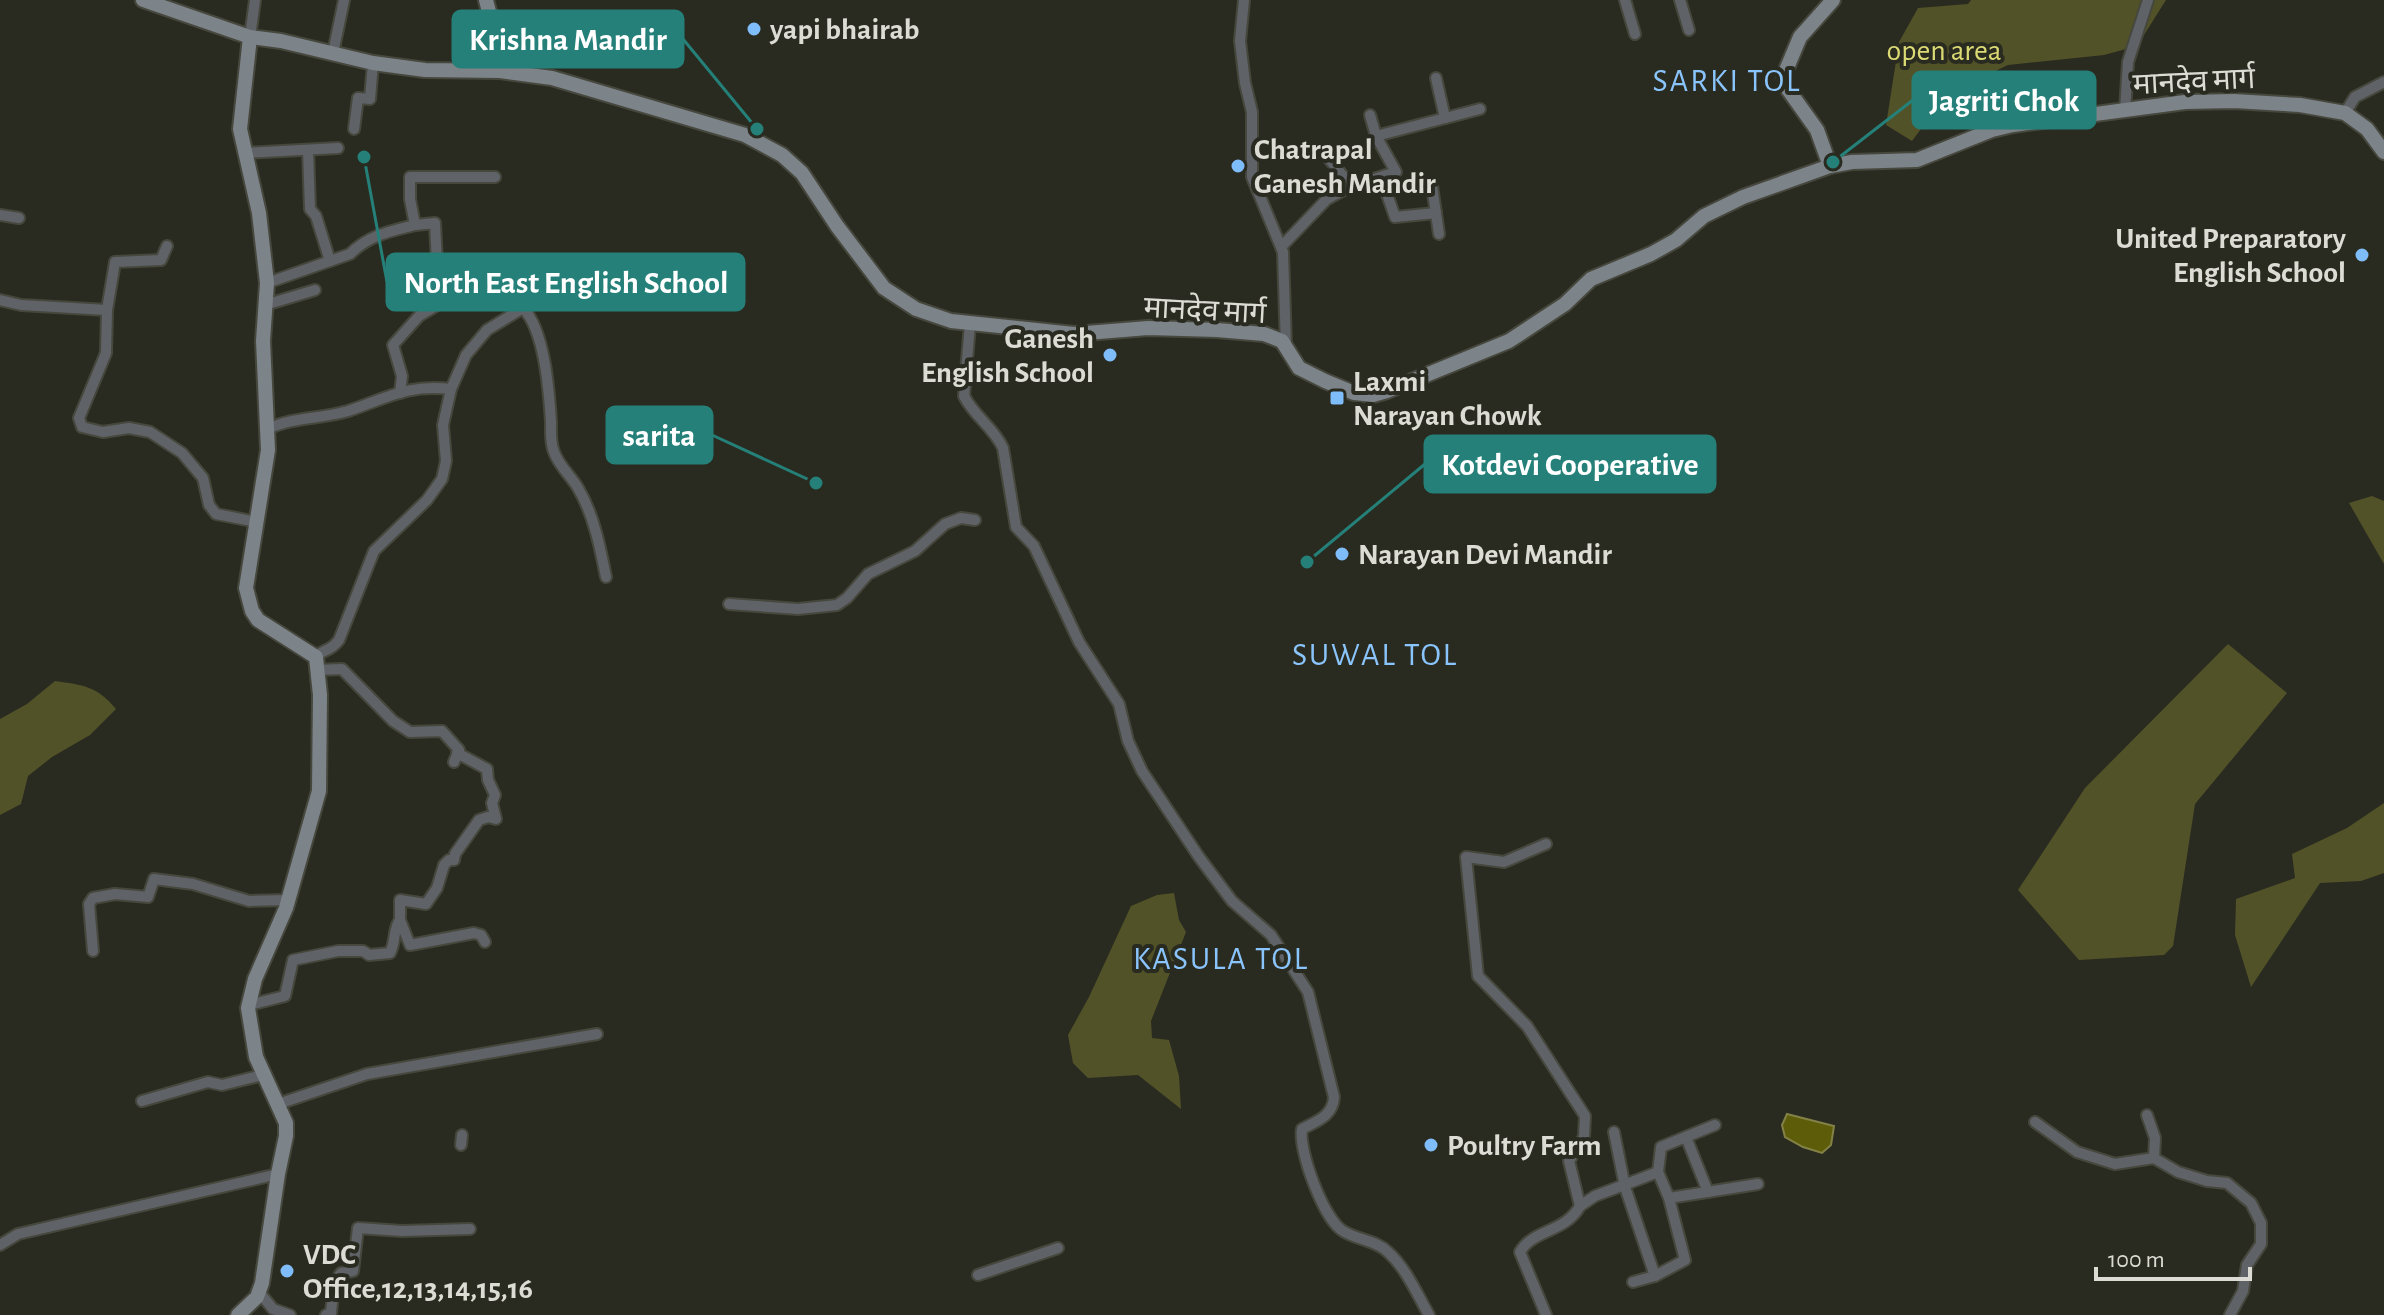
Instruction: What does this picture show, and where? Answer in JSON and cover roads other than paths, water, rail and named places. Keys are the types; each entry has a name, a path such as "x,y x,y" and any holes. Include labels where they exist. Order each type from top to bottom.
{"main road":[{"name":"मानदेव मार्ग","path":"143,0 250,37 281,41 373,63 425,70 500,71 552,78 745,135 782,155 802,173 884,288 916,309 951,321 1074,334 1148,328 1264,334 1282,341 1299,368 1354,393 1373,395 1524,333 1565,304 1591,279 1651,254 1676,240 1704,216 1725,205 1830,166 1852,162 1917,160 1992,130 2013,125 2185,102 2234,101 2312,106 2345,113"},
{"path":"486,0 497,43 500,71"},
{"path":"1830,166 1817,130 1787,88 1784,75 1800,37 1833,0"},
{"path":"238,1315 259,1292 286,1136 286,1123 263,1075 251,1040 249,1005 255,979 288,900 319,791 320,695 316,664 308,650 266,626 252,611 246,588 268,450 263,341 267,283 259,213 240,129 250,37"},
{"path":"2345,113 2367,129 2384,152"}],"street":[{"path":"250,37 255,0"},
{"path":"333,53 344,0"},
{"path":"1244,0 1240,41 1252,112 1252,177 1282,246 1286,348"},
{"path":"1625,0 1635,34"},
{"path":"1680,0 1689,30"},
{"path":"2125,111 2128,62 2148,0"},
{"path":"354,129 358,98 370,99 373,63"},
{"path":"1436,78 1445,118"},
{"path":"2345,113 2355,97 2384,82"},
{"path":"1376,136 1480,109"},
{"path":"1282,246 1327,199 1351,186 1396,172 1376,136 1370,115"},
{"path":"244,153 338,148"},
{"path":"308,150 310,209 316,216 330,261"},
{"path":"1322,150 1351,186"},
{"path":"415,225 410,177 495,177"},
{"path":"1381,177 1395,217 1436,213"},
{"path":"1432,186 1439,234"},
{"path":"0,215 19,218"},
{"path":"267,283 350,254 360,244 391,229 435,223 439,304 419,316 393,345 402,376 400,393"},
{"path":"167,246 161,260 115,262 107,310 106,353 79,418 82,427 103,432 129,428 150,432 182,453 203,478 209,505 216,514 257,522"},
{"path":"265,305 315,290"},
{"path":"0,300 21,305 107,310"},
{"path":"485,942 481,935 474,933 410,945 400,920 400,900 426,904 437,888 444,865 454,860 479,820 488,817 496,819 492,803 495,795 487,769 456,758 459,750 442,731 410,732 393,721 342,669 316,664 320,653 332,650 339,640 374,551 427,500 442,479 446,461 443,425 451,389 466,355 487,330 523,308 540,343 554,454 586,505 606,577"},
{"path":"970,324 964,396 1003,448 1016,527 1034,546 1079,642 1119,704 1128,741 1142,771 1207,868 1232,901 1271,935 1308,992 1334,1097 1333,1108 1328,1114 1302,1129 1300,1138 1312,1182 1336,1225 1386,1250 1401,1267 1429,1315"},
{"path":"268,429 281,422 347,411 383,396 429,387 451,389"},
{"path":"729,604 798,609 837,605 868,574 915,551 945,524 961,518 975,520"},
{"path":"1546,844 1504,862 1466,857 1478,976 1527,1026 1585,1116 1584,1137 1569,1161 1580,1206"},
{"path":"93,951 89,904 93,898 115,894 148,897 154,879 193,884 249,901 288,900"},
{"path":"249,1005 285,996 293,960 338,951 363,951 369,955 390,953 400,920"},
{"path":"278,1104 379,1071 597,1034"},
{"path":"142,1101 208,1082 222,1085 263,1075"},
{"path":"2147,1115 2155,1138 2154,1158"},
{"path":"2035,1122 2077,1152 2115,1164 2154,1158 2178,1172 2207,1181 2227,1183 2237,1189 2251,1203 2261,1223 2261,1244 2247,1265 2243,1291 2230,1315"},
{"path":"1633,1282 1655,1276 1685,1260 1669,1198 1658,1172 1661,1147 1715,1125"},
{"path":"1614,1132 1625,1187 1655,1276"},
{"path":"1686,1137 1708,1192"},
{"path":"1546,1315 1520,1252 1525,1243 1573,1219 1580,1206 1595,1196 1658,1172"},
{"path":"0,1245 18,1234 278,1174"},
{"path":"1669,1198 1758,1184"},
{"path":"326,1315 331,1313 334,1283 341,1273 353,1271 358,1228 402,1231 470,1229"},
{"path":"978,1275 1058,1248"},
{"path":"259,1292 273,1309 290,1315"}],"place":[{"name":"yapi bhairab","path":"754,29"},
{"name":"Krishna Mandir","path":"757,129"},
{"name":"North East English School","path":"364,157"},
{"name":"Jagriti Chok","path":"1833,162"},
{"name":"Chatrapal Ganesh Mandir","path":"1238,166"},
{"name":"United Preparatory English School","path":"2362,255"},
{"name":"Ganesh English School","path":"1110,355"},
{"name":"Laxmi Narayan Chowk","path":"1337,398"},
{"name":"sarita","path":"816,483"},
{"name":"Narayan Devi Mandir","path":"1342,554"},
{"name":"Kotdevi Cooperative","path":"1307,562"},
{"name":"Poultry Farm","path":"1431,1145"},
{"name":"VDC Office,12,13,14,15,16","path":"287,1271"}],"district":[{"name":"SARKI TOL","path":"1727,80"},
{"name":"SUWAL TOL","path":"1375,654"},
{"name":"KASULA TOL","path":"1221,958"}],"park label":[{"name":"open area","path":"1944,50"}]}
